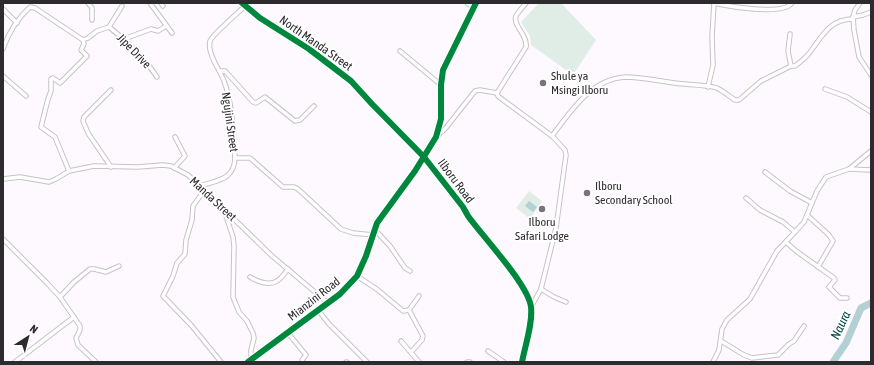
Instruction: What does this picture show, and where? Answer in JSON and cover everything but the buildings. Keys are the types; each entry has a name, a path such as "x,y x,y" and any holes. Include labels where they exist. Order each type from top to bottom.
{"street":[{"path":"88,3 92,8 92,20"},
{"path":"150,3 172,33"},
{"path":"467,3 474,5"},
{"path":"496,93 526,47 526,40 515,21 516,17 526,3"},
{"path":"708,87 713,65 713,3 741,8 765,9 786,8 792,3"},
{"path":"860,3 855,10 853,18 859,57 871,75"},
{"name":"Ngujini Street","path":"200,186 228,176 235,167 236,158 225,82 214,63 210,42 243,5"},
{"name":"North Manda Street","path":"243,5 342,73 424,157"},
{"name":"Ilboru Road","path":"474,5 443,70 441,85 441,119 436,137 424,157 518,279 525,291 531,307 531,317 522,362"},
{"path":"83,40 97,31 109,27 122,6"},
{"path":"3,49 6,40 30,7 34,7 83,40"},
{"path":"3,9 17,23"},
{"path":"552,136 578,102 596,87 609,80 626,77 708,87 719,90 737,100 761,82 791,66 795,66 802,61 828,28 841,21 864,16 871,12"},
{"path":"124,39 151,29 158,31 166,26"},
{"name":"Jipe Drive","path":"109,27 124,39 145,60 157,77"},
{"path":"790,34 788,51 791,66"},
{"path":"69,171 55,138 51,133 41,127 51,91 50,79 53,78 60,84 87,56 81,49 84,44 83,40"},
{"path":"400,51 441,85"},
{"path":"220,71 224,71 253,102 256,103 265,97 295,121 300,120 314,106"},
{"path":"3,76 26,96"},
{"path":"825,89 847,97 871,112"},
{"path":"111,90 84,117 83,121 88,133 111,167"},
{"path":"436,137 445,129 475,91 480,90 496,93 503,100 552,136 565,150 566,155 556,228 541,289 531,307"},
{"path":"174,168 185,156 175,137"},
{"path":"713,362 718,354 722,329 727,320 750,299 775,255 795,232 807,215 826,177 849,169 871,151"},
{"name":"Mianzini Road","path":"250,360 340,294 357,276 383,214 424,157"},
{"path":"236,158 250,158 283,187 294,187 298,189 341,229 353,234 373,236"},
{"name":"Manda Street","path":"3,179 20,177 49,182 69,171 94,166 138,167 163,165 174,168 188,175 200,186 203,192 225,213 234,219 272,256 328,303"},
{"path":"849,169 871,170"},
{"path":"765,172 790,191 812,203"},
{"path":"203,192 192,209 192,220 186,240 185,254 177,263 173,276 163,296 191,326 221,362"},
{"path":"746,198 760,210 783,222 795,232"},
{"path":"225,213 233,237 234,246 233,297 239,312 247,321 254,338 250,360"},
{"path":"807,215 829,235 833,241 818,268"},
{"path":"375,230 390,246 405,268 410,271"},
{"path":"3,239 40,274 60,297 80,328 76,341 83,351 96,362"},
{"path":"786,242 818,268 835,279 830,288 840,298 846,298"},
{"path":"60,297 74,282 90,269 106,272 119,266"},
{"path":"250,277 260,282 270,283 277,281 288,269"},
{"path":"357,276 378,290 403,311 408,310 419,296"},
{"path":"541,289 566,302"},
{"path":"318,310 329,324 364,361"},
{"path":"408,310 423,336 422,340 412,352"},
{"path":"15,362 74,317"},
{"path":"721,341 744,355 752,358 778,355 788,344 794,341 804,326"},
{"path":"288,333 306,355 302,360 303,362"},
{"path":"401,341 419,362"},
{"path":"488,351 504,362"}],"shaded area":[{"path":"539,3 561,3 596,40 573,75 531,45 530,36 521,22"},
{"path":"529,191 542,201 530,219 516,208"}],"water":[{"path":"529,201 537,207 533,212 525,206"}],"waterway":[{"name":"Naura","path":"833,362 846,343 861,308 871,303"}],"cycle path":[{"path":"242,3 260,18 309,49 351,81 424,157 463,207 468,216 514,274 528,297 531,307 531,320 522,362"},
{"path":"248,362 340,294 357,276 366,256 377,223 415,171 436,137 441,119 441,85 443,70 476,3"}],"place":[{"name":"Shule ya Msingi Ilboru","path":"543,83"},
{"name":"Ilboru Secondary School","path":"587,193"},
{"name":"Ilboru Safari Lodge","path":"542,209"}]}
